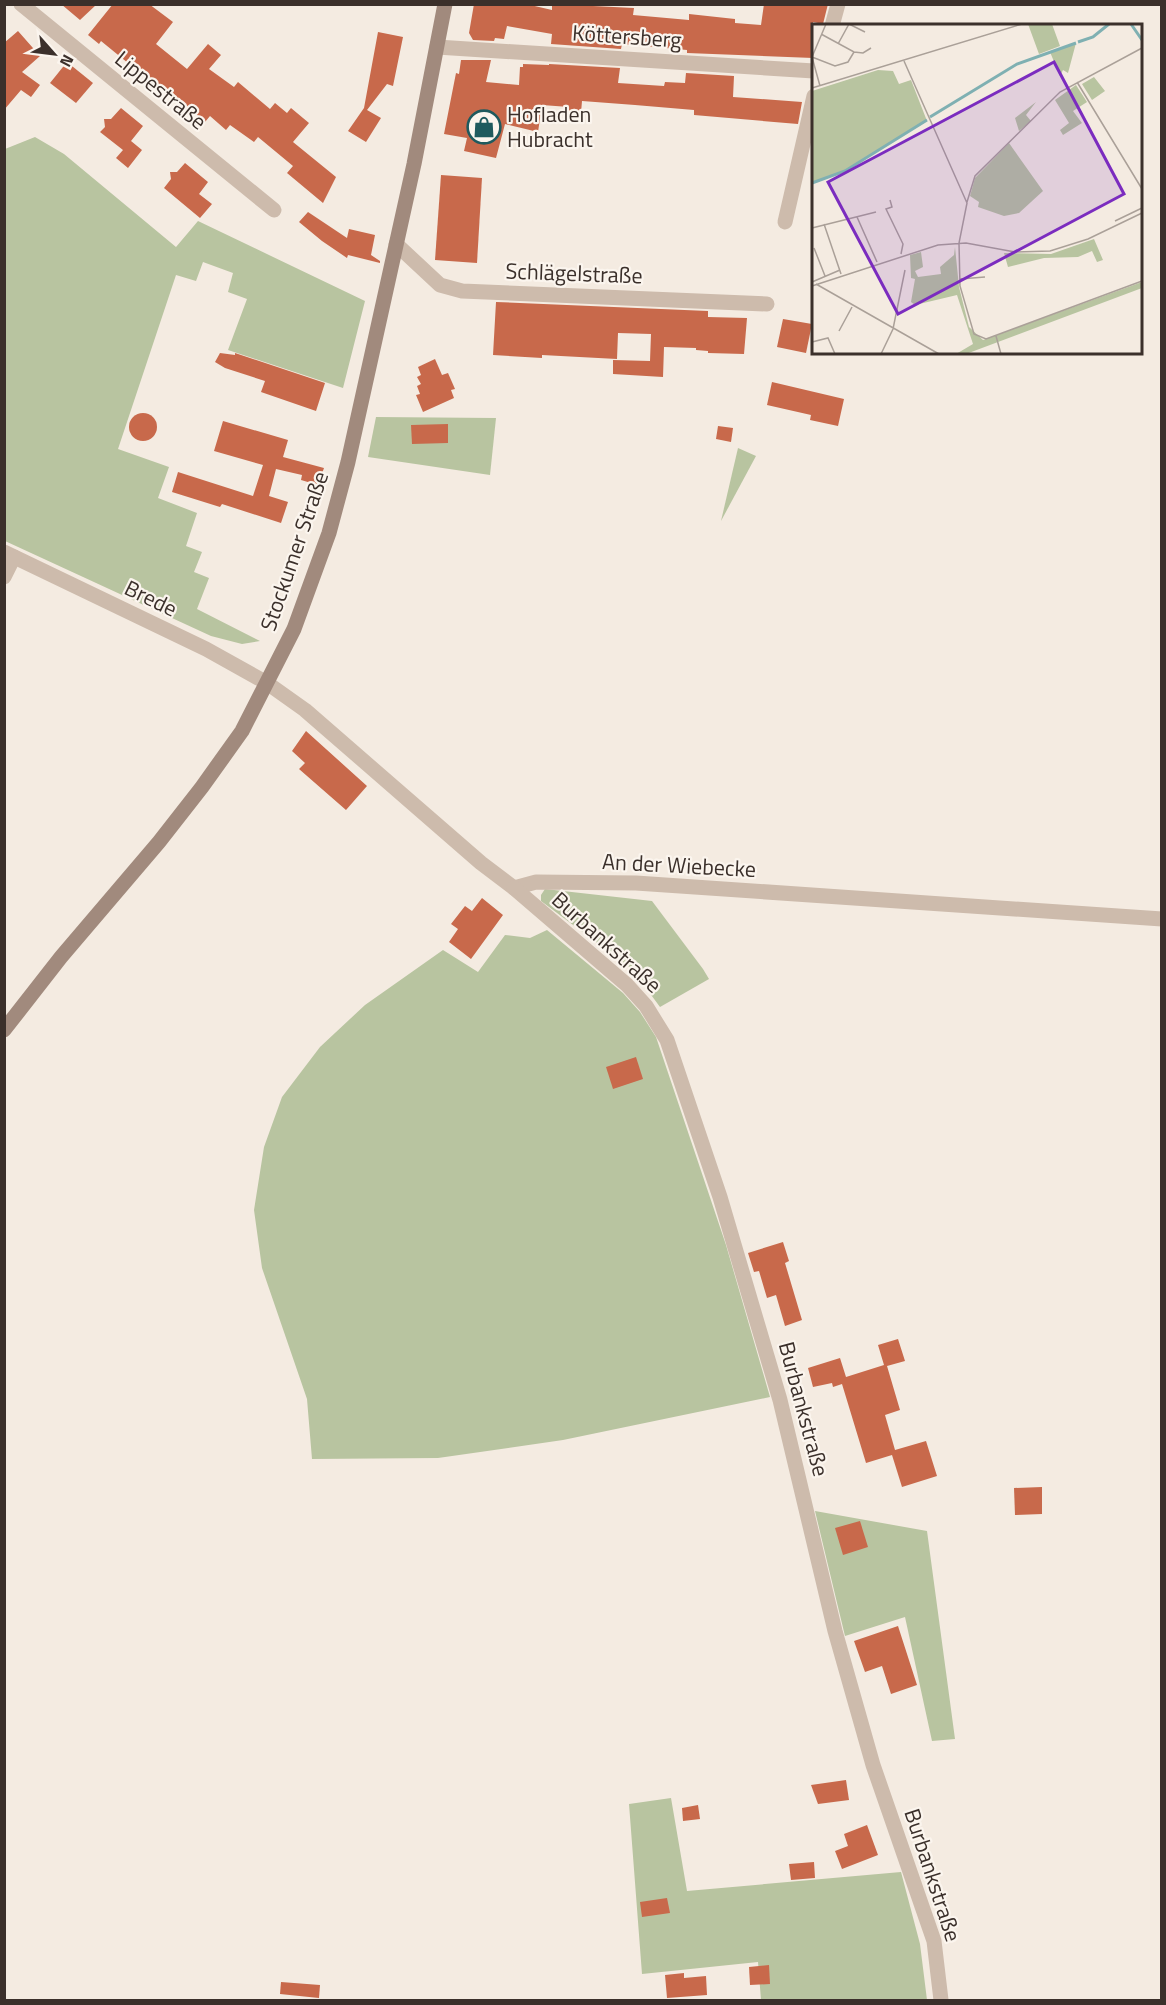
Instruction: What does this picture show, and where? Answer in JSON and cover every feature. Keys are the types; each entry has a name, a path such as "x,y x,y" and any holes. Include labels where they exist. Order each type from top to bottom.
{"main road":[{"name":"Stockumer Straße","path":"4,1030 61,957 159,842 202,787 242,731 294,629 329,533 348,462 445,4"}],"street":[{"name":"Lippestraße","path":"21,4 274,210"},
{"path":"833,24 838,4"},
{"name":"Köttersberg","path":"437,46 812,71"},
{"path":"785,222 812,100"},
{"name":"Schlägelstraße","path":"396,244 440,285 462,291 767,304"},
{"name":"Brede","path":"4,577 9,555 206,649 267,683"},
{"path":"267,683 305,710 481,863 514,888"},
{"name":"An der Wiebecke","path":"514,888 536,882 636,883 1161,919"},
{"name":"Burbankstraße","path":"514,888 627,985 646,1006 667,1040 720,1197 780,1400 835,1631 873,1765 934,1941 941,2001"}],"green space":[{"path":"35,137 64,154 176,247 198,221 365,301 343,388 228,350 247,299 228,292 233,273 203,262 196,281 176,275 118,449 169,467 158,498 197,513 186,546 202,552 194,572 209,578 197,609 260,641 242,644 211,636 5,541 5,149"},
{"path":"376,417 496,418 490,475 368,457"},
{"path":"738,448 756,456 721,521"},
{"path":"545,889 652,901 709,979 660,1007 632,969 541,901 541,895"},
{"path":"547,930 623,993 640,1012 656,1037 726,1245 770,1397 563,1440 438,1458 312,1459 307,1399 262,1268 254,1210 264,1147 282,1097 320,1047 365,1005 443,950 478,972 505,935 530,938"},
{"path":"815,1511 927,1531 955,1739 932,1741 905,1617 845,1636"},
{"path":"671,1798 687,1891 901,1872 920,1944 927,2000 761,2000 758,1962 642,1974 629,1804"}],"building":[{"path":"61,4 97,4 80,20"},
{"path":"113,4 149,4 173,22 156,44 187,69 208,44 221,55 209,69 234,87 238,82 270,109 275,103 287,113 291,108 309,123 293,142 336,177 323,203 287,173 293,166 258,137 254,142 230,125 226,130 210,116 205,122 175,96 172,99 101,41 99,44 88,35"},
{"path":"474,4 526,4 552,10 552,4 634,8 633,15 689,20 689,14 735,19 735,23 761,25 764,4 828,4 823,24 813,22 812,24 812,58 687,53 687,50 622,44 621,49 551,44 552,34 507,26 504,39 495,38 494,41 473,40 469,33"},
{"path":"18,31 40,56 22,72 40,85 31,97 21,90 4,110 4,43"},
{"path":"378,32 403,37 393,86 387,84 367,110 381,118 366,142 348,131 364,108"},
{"path":"461,60 491,60 486,82 519,85 520,67 523,67 523,64 620,68 618,83 664,86 665,82 685,83 686,73 734,76 733,97 802,102 798,124 694,115 694,110 582,101 581,113 568,112 569,107 542,105 538,132 505,124 496,158 464,151 467,138 444,134 456,73 459,74"},
{"path":"67,62 93,83 76,103 50,83"},
{"path":"121,108 143,126 131,141 142,150 128,168 116,158 123,150 100,132 105,127 104,119 111,119"},
{"path":"185,163 208,182 199,194 212,204 200,218 164,188 171,179 170,172 177,172"},
{"path":"441,175 482,178 477,263 435,260"},
{"path":"308,212 347,238 349,229 375,235 371,255 380,263 348,255 347,258 322,241 299,222"},
{"path":"496,302 708,311 708,317 747,318 744,354 708,353 708,351 696,350 696,348 664,347 663,377 613,374 613,360 650,361 651,334 618,333 617,359 493,355"},
{"path":"783,319 812,324 806,353 777,347"},
{"path":"220,353 235,355 235,353 325,383 316,411 261,392 265,381 225,368 215,362"},
{"path":"435,359 442,375 448,373 455,389 451,390 454,398 423,412 416,395 420,394 417,386 421,384 417,377 421,375 418,367"},
{"path":"772,382 844,399 838,426 810,420 811,415 767,405"},
{"path":"143,413 153,417 157,427 153,437 143,441 133,437 129,427 133,417"},
{"path":"223,421 288,440 283,457 324,468 318,485 301,480 302,475 276,469 269,496 288,502 281,523 222,504 220,507 172,492 178,472 253,496 263,465 214,451"},
{"path":"448,424 448,443 412,444 411,425"},
{"path":"718,426 733,428 731,442 716,439"},
{"path":"306,731 367,786 346,810 299,769 305,763 292,751"},
{"path":"482,898 503,915 471,959 449,942 458,929 451,924 465,906 472,911"},
{"path":"636,1057 643,1079 613,1089 606,1067"},
{"path":"783,1242 789,1261 785,1263 802,1320 785,1326 776,1295 767,1298 759,1271 754,1272 748,1253"},
{"path":"898,1339 905,1361 887,1366 900,1410 885,1415 895,1450 926,1441 937,1476 902,1487 892,1455 866,1463 842,1384 833,1387 832,1383 813,1387 808,1368 840,1358 846,1377 884,1365 878,1345"},
{"path":"1042,1487 1042,1514 1015,1515 1014,1488"},
{"path":"860,1521 868,1547 843,1555 835,1528"},
{"path":"898,1626 917,1685 891,1694 882,1666 865,1672 854,1641"},
{"path":"846,1780 849,1800 818,1804 811,1785"},
{"path":"698,1805 700,1819 683,1821 682,1808"},
{"path":"867,1825 878,1855 842,1869 835,1851 848,1846 844,1834"},
{"path":"814,1862 815,1878 791,1880 789,1864"},
{"path":"667,1898 670,1913 642,1917 640,1902"},
{"path":"769,1965 770,1984 750,1985 749,1967"},
{"path":"684,1973 684,1978 706,1976 707,1995 667,1998 665,1975"},
{"path":"281,1982 320,1985 319,1998 280,1994"}],"place":[{"name":"Hofladen Hubracht","path":"484,127"}]}
